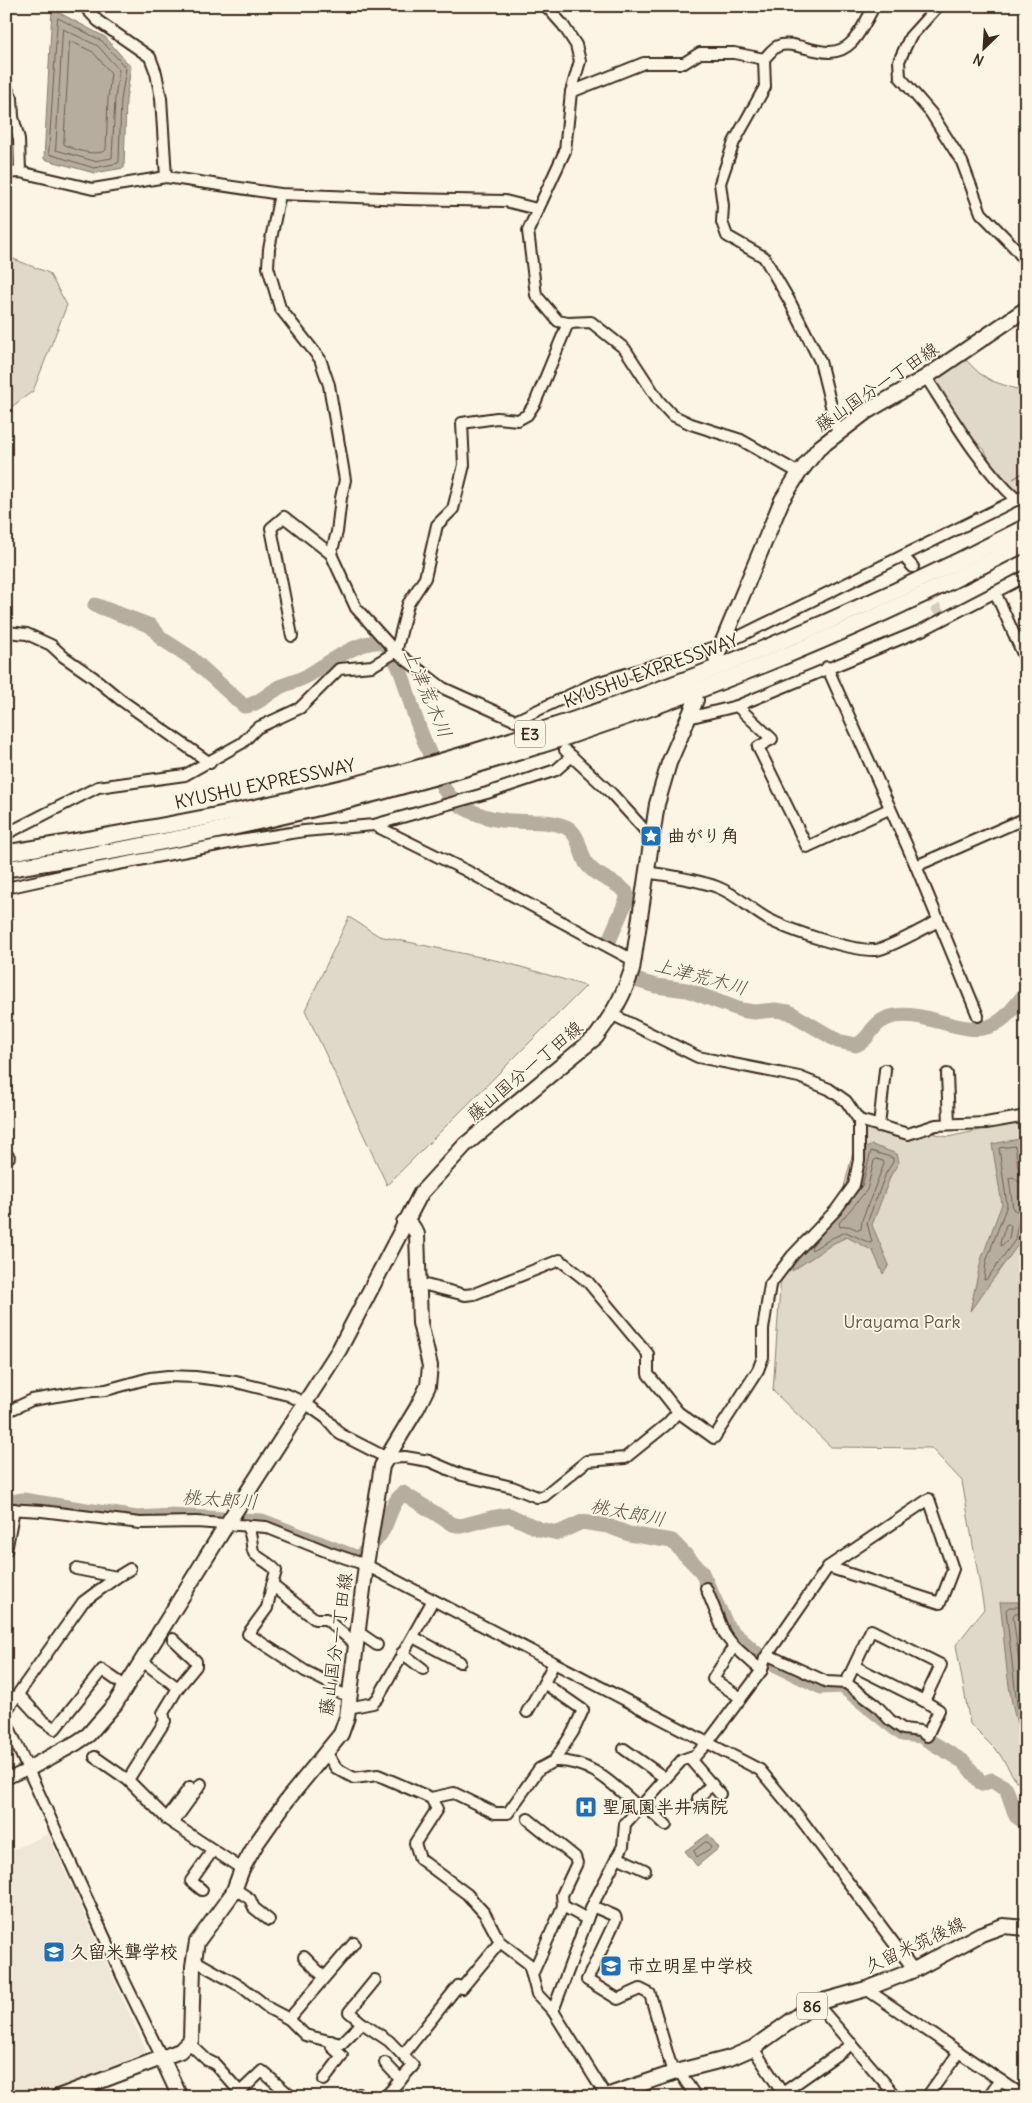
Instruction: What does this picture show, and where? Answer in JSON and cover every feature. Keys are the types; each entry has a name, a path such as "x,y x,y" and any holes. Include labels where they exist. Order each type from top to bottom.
{"highway":[{"name":"KYUSHU EXPRESSWAY","path":"6,854 163,826 331,790 427,766 583,717 677,684 822,625 978,552 1026,527"},
{"name":"KYUSHU EXPRESSWAY","path":"6,868 221,830 334,804 431,779 587,731 751,670 828,638 932,590 1026,543"}],"main road":[{"name":"藤山国分一丁田線","path":"716,658 782,500 799,473 819,448 866,412 926,377 1026,308"},
{"name":"藤山国分一丁田線","path":"28,1769 76,1744 88,1735 115,1704 245,1495 339,1350 404,1222 421,1193 465,1146 579,1053 596,1037 613,1015 627,986 633,960 651,836 663,780 696,700"},
{"name":"藤山国分一丁田線","path":"188,2043 191,2040 194,1960 197,1942 235,1889 242,1870 256,1844 287,1800 341,1734 348,1702 366,1565 382,1466 428,1386 430,1366 420,1323 417,1234 412,1226 404,1222"},
{"name":"久留米筑後線","path":"605,2096 676,2072 730,2058 753,2048 816,2003 866,1989 914,1970 1003,1926 1026,1928"},
{"path":"58,2097 180,2051 188,2043"},
{"path":"162,2058 180,2097"}],"street":[{"path":"84,6 98,21 150,57 156,72 161,98 166,177"},
{"path":"546,6 563,25 576,46 580,61 571,92 565,151 528,231 536,295 558,321 568,323 591,322 625,349 659,401 672,415 691,424 741,440 799,473"},
{"path":"838,434 820,361 764,257 727,236 722,222 724,206 720,183 734,142 765,87 764,59 776,46 786,44 825,52 840,50 850,44 874,6"},
{"path":"938,6 910,37 899,61 900,77 931,113 962,162 981,213 1026,262"},
{"path":"571,92 644,63 684,63 700,53 734,53 764,59"},
{"path":"6,86 12,98 13,118 19,139 20,172"},
{"path":"6,173 20,172 93,189 166,177 280,194 406,200 505,201 537,209"},
{"path":"280,194 269,249 268,267 280,308 320,359 329,385 345,480 337,532 331,554"},
{"path":"6,834 98,787 185,776 242,743 257,728 300,708 338,669 372,666 396,652 408,604 425,578 437,525 453,509 464,465 462,423 497,418 518,420 526,415 535,403 568,323"},
{"path":"926,377 958,426 1002,486 1022,497"},
{"path":"515,720 593,684 722,645 1022,497"},
{"path":"292,636 271,528 284,517 331,554 356,608 396,652 443,688 527,726"},
{"path":"903,556 913,567"},
{"path":"688,718 737,706 827,667 922,630 1026,576"},
{"path":"995,592 1026,661"},
{"path":"6,632 27,634 51,645 120,700 210,763"},
{"path":"827,667 916,866 978,1016"},
{"path":"737,706 772,739 758,747 807,847 889,808"},
{"path":"6,888 96,868 239,841 304,831 374,825 487,793 556,770 568,753 612,794 651,836"},
{"path":"916,866 1026,818"},
{"path":"374,825 465,870 633,960"},
{"path":"646,872 678,877 718,887 739,898 765,917 792,930 854,947 878,950 938,921"},
{"path":"418,1283 465,1295 474,1294 560,1260 588,1282 648,1354 648,1374 678,1412 714,1438 758,1370 763,1358 763,1328 770,1285 792,1256 836,1210 854,1185 860,1160 859,1120 846,1102 829,1089 799,1077 698,1057 613,1015"},
{"path":"879,1126 885,1070"},
{"path":"947,1074 949,1123"},
{"path":"859,1120 908,1134 936,1124 986,1123 1026,1116"},
{"path":"6,1412 32,1400 106,1390 150,1378 168,1376 236,1382 288,1395 305,1403 326,1418 340,1434 387,1458 405,1457 429,1461 462,1475 512,1487 537,1497 544,1496 587,1462 626,1458 667,1424 678,1412"},
{"path":"553,2011 592,1906 623,1846 625,1824 682,1760 696,1755 708,1742 762,1670 768,1655 828,1567 929,1499 953,1569 940,1603 828,1567"},
{"path":"6,1551 10,1509 140,1523 196,1522 266,1527 366,1565 760,1770 800,1818 914,1970"},
{"path":"246,1526 253,1539 255,1554 276,1571 267,1608 248,1634 304,1671 329,1683 348,1702 373,1703 433,1600"},
{"path":"76,1569 117,1576"},
{"path":"6,1711 83,1602 117,1576 130,1569"},
{"path":"272,1585 314,1619 326,1619 357,1639 377,1645"},
{"path":"706,1588 725,1635 734,1646 762,1670"},
{"path":"846,1683 871,1630 941,1665 924,1701"},
{"path":"413,1637 460,1662"},
{"path":"128,1780 165,1720 163,1713 178,1688 196,1666 196,1661 173,1639"},
{"path":"734,1646 713,1679 741,1698"},
{"path":"402,1653 424,1669"},
{"path":"768,1655 827,1682 846,1683 876,1705 890,1720 903,1729 920,1731 927,1736 939,1710 854,1666"},
{"path":"141,1660 178,1688"},
{"path":"527,1712 554,1664"},
{"path":"19,1695 42,1720 55,1729 102,1670 125,1686"},
{"path":"326,1752 336,1768 354,1778 378,1775 431,1798 454,1793 495,1813 508,1813 539,1769 554,1761 573,1732 582,1710 544,1683"},
{"path":"6,1721 124,1980 162,2058"},
{"path":"624,1749 665,1778"},
{"path":"95,1757 128,1780 170,1821 242,1870"},
{"path":"689,1758 720,1794"},
{"path":"554,1761 577,1763 598,1772 666,1824"},
{"path":"6,1779 28,1769"},
{"path":"170,1821 198,1782"},
{"path":"698,1798 712,1784"},
{"path":"431,1798 437,1809 415,1843 420,1859 440,1876 467,1894 485,1914 500,1942 529,1964 537,1994 553,2011 605,2096"},
{"path":"528,1819 575,1857 577,1863 562,1895 563,1906 532,1975"},
{"path":"202,1890 191,1880 213,1850"},
{"path":"618,1857 645,1870"},
{"path":"235,1889 250,1899 254,1908 269,1920"},
{"path":"563,1906 587,1919"},
{"path":"592,1906 615,1916 616,1919 587,1980 618,1999 640,1989 650,1994 676,2072 691,2095"},
{"path":"403,2056 458,1986 462,1988 500,1942"},
{"path":"289,2019 354,1943"},
{"path":"304,1957 324,1978"},
{"path":"194,1960 242,1986 270,2009 289,2019 305,2035 341,2044 362,2023"},
{"path":"375,1980 349,2012 389,2041 413,2066 385,2097"},
{"path":"866,1989 1025,2097"},
{"path":"816,2003 897,2097"},
{"path":"324,2080 342,2056 332,2047 332,2041"},
{"path":"188,2043 207,2060 215,2064 240,2092 262,2071 292,2097"},
{"path":"753,2048 782,2096 852,2044"},
{"path":"929,2094 959,2052"},
{"path":"385,2063 401,2080"},
{"path":"988,2097 1000,2080"}],"shaded area":[{"name":"久留米聾学校","path":"48,1834 147,2052 38,2097 6,2097 6,1853"}],"green space":[{"path":"6,256 49,273 67,305 33,391 6,411"},
{"path":"960,354 979,373 992,381 1016,389 1026,380 1026,470 1013,479 1026,472 1026,493 1017,500 1002,486 984,449 958,426 926,377"},
{"path":"349,917 379,936 504,962 586,986 387,1185 305,1010"},
{"name":"Urayama Park","path":"862,1117 948,1137 1012,1123 1026,1126 1026,1783 1016,1781 999,1753 970,1724 956,1645 984,1609 962,1481 931,1448 831,1447 773,1391 782,1259 842,1195"}],"water":[{"path":"52,9 105,37 131,67 126,100 124,168 94,173 44,159"},
{"path":"1020,1139 1026,1197 1020,1242 970,1311 981,1260 1002,1204 992,1144"},
{"path":"872,1145 897,1154 899,1162 891,1175 872,1225 889,1265 883,1274 873,1251 847,1237 834,1243 792,1271 794,1258 857,1185 866,1148"},
{"path":"1000,1602 1026,1602 1026,1748 1014,1714"},
{"path":"708,1834 719,1848 697,1866 685,1851"}],"waterway":[{"name":"上津荒木川","path":"95,605 151,626 162,639 190,657 244,706 253,704 278,688 307,676 356,647 376,642 385,643 401,672 422,735 443,787 449,795 464,808 483,816 503,820 546,822 566,827 577,838 586,863 590,868 626,892 627,899 608,943"},
{"name":"上津荒木川","path":"632,979 656,986 687,990 741,1010 789,1012 838,1041 856,1045 865,1039 881,1022 895,1016 907,1015 970,1028 982,1028 993,1025 1007,1015 1026,993"},
{"name":"桃太郎川","path":"6,1503 23,1500 137,1518 171,1516 262,1521 358,1558 379,1536 394,1505 403,1493 452,1524 461,1526 509,1515 539,1529 558,1533 582,1522 608,1526 629,1534 672,1541 701,1571 728,1628 762,1658 821,1687 842,1686 902,1734 921,1736 964,1762 982,1784 992,1780 1006,1788 1016,1816 1026,1823"}],"tunnel":[{"path":"913,567 942,618"}],"place":[{"name":"曲がり角","path":"651,836"},
{"name":"聖風園半井病院","path":"586,1807"},
{"name":"久留米聾学校","path":"54,1952"},
{"name":"市立明星中学校","path":"611,1966"}]}
